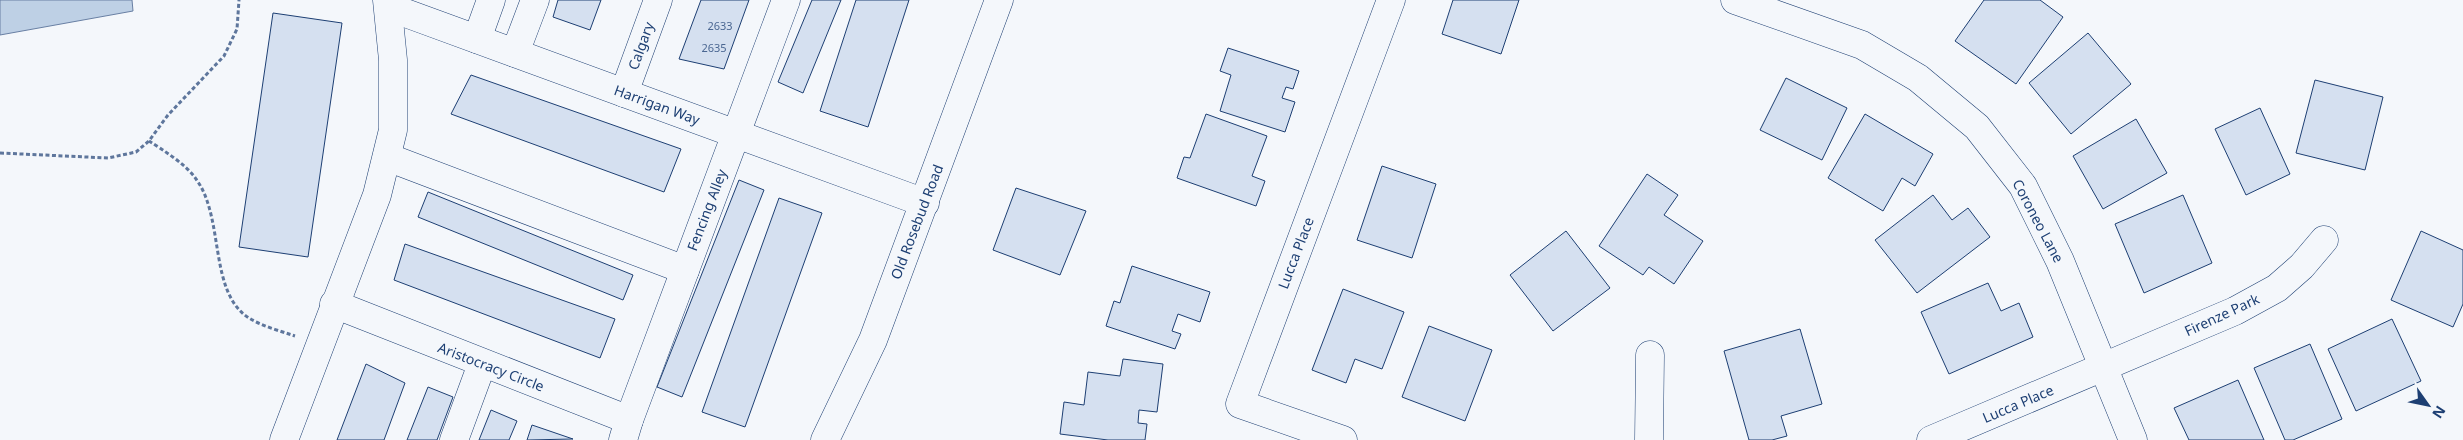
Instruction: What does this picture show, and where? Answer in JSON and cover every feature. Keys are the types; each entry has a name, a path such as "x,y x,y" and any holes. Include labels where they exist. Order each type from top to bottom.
{"street":[{"path":"477,39 491,0"},
{"path":"516,53 535,0"},
{"name":"Calgary","path":"624,93 658,0"},
{"name":"Fencing Alley","path":"626,430 786,0"},
{"name":"Old Rosebud Road","path":"826,440 873,340 1000,0"},
{"name":"Lucca Place","path":"1343,440 1240,404 1391,0"},
{"name":"Coroneo Lane","path":"1735,0 1862,45 1918,78 1977,127 2023,186 2060,261 2133,440"},
{"path":"284,440 334,304 377,195 387,157 393,130 393,60 388,3"},
{"name":"Harrigan Way","path":"388,3 477,39 925,203"},
{"path":"387,157 685,270"},
{"name":"Firenze Park","path":"2104,368 2235,311 2277,288 2302,266 2324,240"},
{"name":"Aristocracy Circle","path":"334,304 482,364 626,430"},
{"path":"1649,440 1650,355"},
{"path":"454,440 482,364"},
{"name":"Lucca Place","path":"1931,440 2104,368"}],"path":[{"path":"0,153 108,158 136,152 149,141 168,115 224,56 237,30 239,0"},
{"path":"149,141 196,178 212,209 225,285 235,305 249,318 319,345"}],"water":[{"path":"0,0 132,0 133,11 0,35"}],"building":[{"path":"558,0 601,0 590,30 553,17"},
{"path":"701,0 749,0 724,69 679,59"},
{"path":"812,0 841,0 803,93 778,82"},
{"path":"856,0 909,0 868,127 820,111"},
{"path":"1453,0 1519,0 1501,54 1442,34"},
{"path":"1984,0 2040,0 2063,17 2016,84 1955,41"},
{"path":"273,13 342,23 308,257 239,247"},
{"path":"2088,33 2131,84 2071,134 2029,83"},
{"path":"1228,48 1299,71 1293,89 1286,87 1282,98 1295,102 1285,132 1220,111 1231,75 1220,71"},
{"path":"471,75 681,149 664,192 451,114"},
{"path":"1786,78 1847,108 1822,160 1760,130"},
{"path":"2315,80 2383,97 2365,170 2296,153"},
{"path":"2260,108 2290,174 2246,195 2215,129"},
{"path":"1206,114 1267,136 1252,176 1265,181 1256,206 1177,178 1184,157 1190,158"},
{"path":"1865,114 1933,154 1915,186 1902,178 1883,211 1828,178"},
{"path":"2136,119 2167,173 2103,209 2073,156"},
{"path":"1382,166 1436,184 1412,258 1357,240"},
{"path":"1647,174 1678,195 1664,215 1703,241 1674,284 1649,267 1643,275 1599,246"},
{"path":"739,180 764,190 682,397 657,387"},
{"path":"1016,188 1086,211 1060,275 993,250"},
{"path":"428,192 633,275 623,300 418,217"},
{"path":"1933,195 1952,220 1968,208 1990,237 1917,293 1875,240"},
{"path":"2183,195 2212,263 2144,293 2115,224"},
{"path":"779,198 822,213 745,427 702,412"},
{"path":"1566,231 1610,288 1553,331 1510,275"},
{"path":"2421,231 2463,250 2463,304 2453,327 2391,300"},
{"path":"405,244 615,319 600,358 394,280"},
{"path":"1132,266 1210,292 1200,322 1178,314 1172,331 1181,334 1175,349 1106,326 1114,301 1120,303"},
{"path":"1988,283 2001,311 2019,303 2033,337 1949,374 1921,312"},
{"path":"1343,289 1404,312 1382,369 1355,359 1346,383 1312,370"},
{"path":"2392,319 2421,381 2356,411 2328,349"},
{"path":"1429,326 1492,350 1465,421 1402,397"},
{"path":"1800,329 1822,404 1781,416 1787,436 1772,440 1749,440 1724,351"},
{"path":"2310,344 2342,419 2293,440 2285,440 2254,368"},
{"path":"1123,359 1163,364 1157,412 1139,410 1138,423 1147,424 1145,440 1108,440 1060,434 1064,402 1084,405 1088,372 1120,376"},
{"path":"366,364 405,383 384,440 337,440"},
{"path":"2238,380 2264,440 2189,440 2174,408"},
{"path":"428,387 453,397 437,440 407,440"},
{"path":"491,410 517,421 509,440 479,440"},
{"path":"532,425 573,439 527,440"}]}
